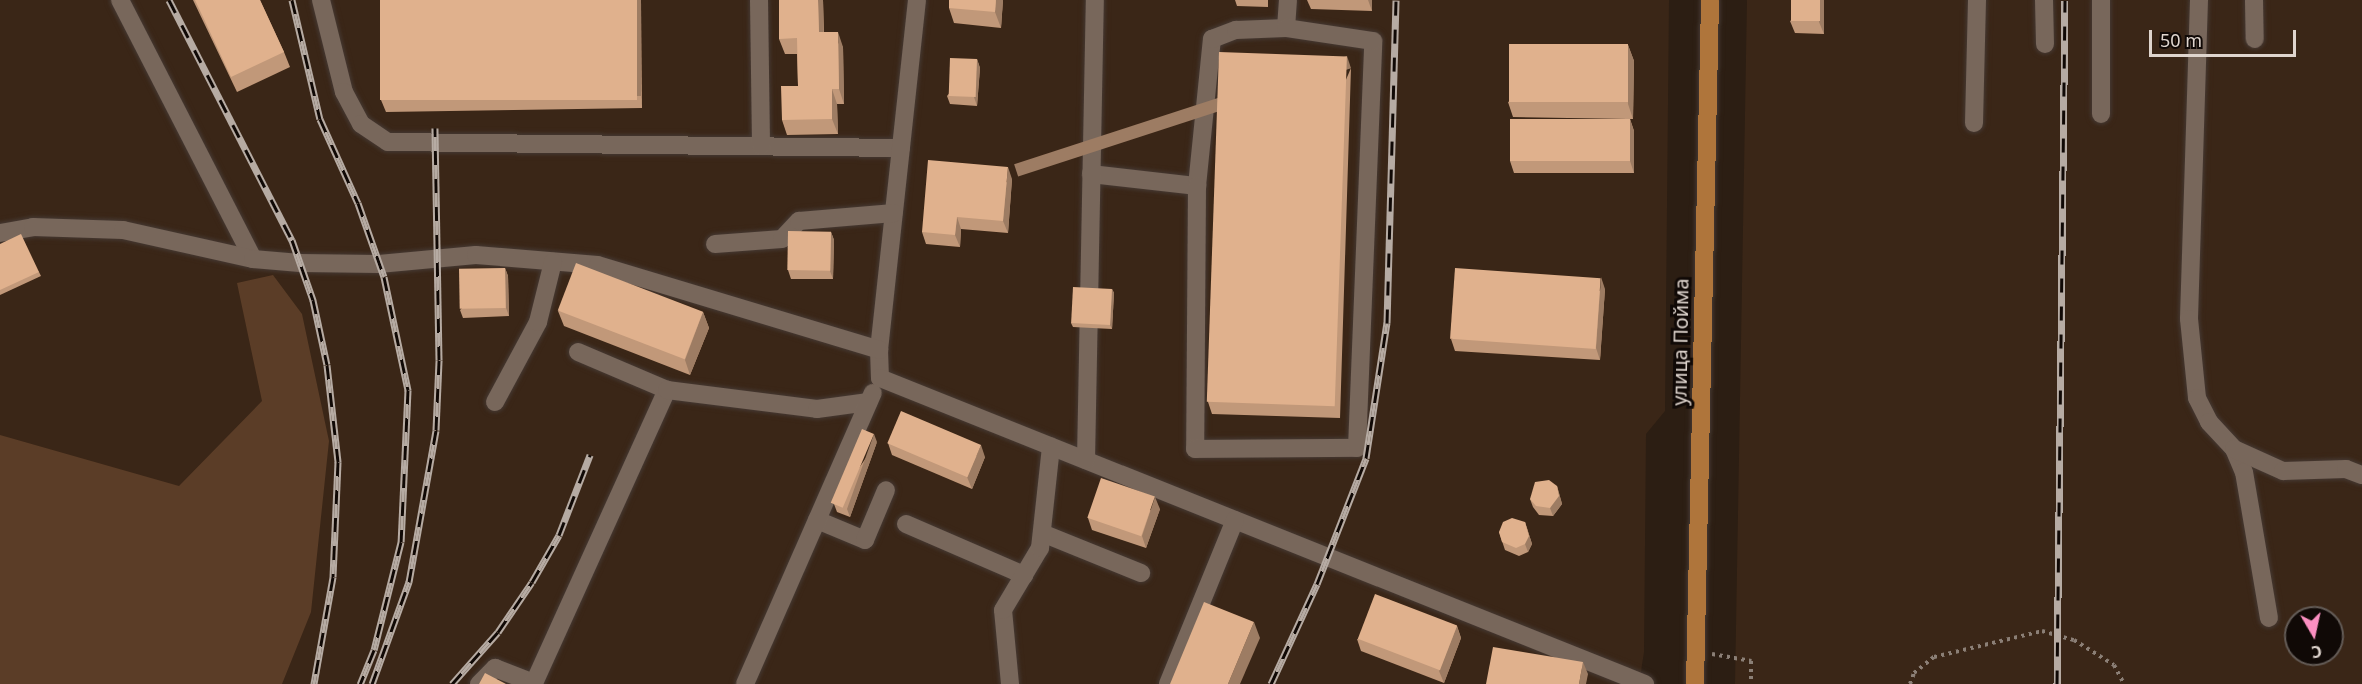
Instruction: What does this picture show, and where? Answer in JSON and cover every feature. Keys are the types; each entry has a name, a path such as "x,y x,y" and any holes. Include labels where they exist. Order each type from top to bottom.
{"main road":[{"name":"улица Пойма","path":"1695,684 1710,0"}],"street":[{"path":"120,0 253,259"},
{"path":"321,0 344,92 361,124 388,142 901,148"},
{"path":"759,0 760,146"},
{"path":"746,684 880,378 879,350 917,0"},
{"path":"1086,460 1095,0"},
{"path":"1286,28 1288,0"},
{"path":"1974,123 1977,0"},
{"path":"2044,0 2045,44"},
{"path":"2101,0 2101,114"},
{"path":"2199,0 2189,319 2197,398 2208,422 2235,449 2283,471 2346,469 2362,475"},
{"path":"2254,0 2255,39"},
{"path":"1286,28 1373,41 1357,448 1195,449 1197,186 1212,39 1236,30 1286,28"},
{"path":"1091,174 1197,186"},
{"path":"715,244 782,239 799,221 894,213"},
{"path":"0,233 33,228 123,230 253,259 379,264 476,255 597,265 879,350"},
{"path":"495,402 538,322 553,262"},
{"path":"578,352 667,390 817,410 869,402"},
{"path":"880,378 1645,684"},
{"path":"479,684 495,668 534,683 667,390"},
{"path":"1010,684 1003,610 1040,548 1051,447"},
{"path":"2235,449 2244,472 2269,618"},
{"path":"817,520 865,540 886,490"},
{"path":"1168,684 1235,520"},
{"path":"906,525 1024,575"},
{"path":"1042,533 1141,573"}],"path":[{"path":"1910,684 1914,673 1934,657 2042,631 2074,639 2114,665 2124,684"},
{"path":"1696,651 1750,661 1751,684"}],"shaded area":[{"path":"0,0 1669,0 1665,411 1646,434 1644,652 1639,684 0,684"},
{"path":"1747,0 2362,0 2362,684 1735,684"},
{"path":"273,275 302,314 329,441 311,612 282,684 0,684 0,435 179,486 262,401 237,283"}],"building":[{"path":"195,0 260,0 284,52 231,77"},
{"path":"380,0 637,0 637,100 380,100"},
{"path":"779,0 818,0 819,32 838,32 839,89 832,89 832,119 782,120 781,86 798,86 797,38 779,39"},
{"path":"949,0 996,0 995,12 949,8"},
{"path":"1791,0 1820,0 1820,21 1791,21"},
{"path":"1509,44 1628,44 1628,102 1509,102"},
{"path":"1219,52 1347,56 1335,406 1207,402"},
{"path":"950,58 977,59 976,97 949,96"},
{"path":"1510,119 1630,119 1630,161 1510,161"},
{"path":"928,160 1008,167 1003,221 957,217 955,235 922,232"},
{"path":"788,231 831,232 830,271 787,270"},
{"path":"21,234 39,272 0,290 0,244"},
{"path":"576,263 703,312 685,359 558,311"},
{"path":"505,268 506,308 460,309 459,269"},
{"path":"1455,268 1601,278 1596,349 1450,339"},
{"path":"1073,287 1112,289 1110,325 1071,323"},
{"path":"901,411 981,445 967,477 887,443"},
{"path":"862,429 874,434 843,508 831,503"},
{"path":"1101,478 1155,497 1141,536 1087,518"},
{"path":"1549,480 1557,486 1559,496 1550,508 1536,506 1530,499 1535,482"},
{"path":"1512,518 1525,522 1529,536 1525,544 1516,548 1502,542 1499,532 1503,522"},
{"path":"1375,594 1457,626 1440,670 1358,639"},
{"path":"1204,602 1254,622 1228,684 1170,684"},
{"path":"1493,647 1583,662 1579,684 1486,684"},
{"path":"485,673 506,684 479,684"}],"railway":[{"path":"169,0 292,240 313,300 327,365 338,462 333,577 314,684"},
{"path":"292,0 320,119 358,203 384,277 408,390 401,542 374,650 360,684"},
{"path":"1271,684 1317,584 1366,458 1387,323 1396,0"},
{"path":"2057,684 2065,0"},
{"path":"372,684 409,582 436,430 439,360 435,128"},
{"path":"452,684 498,632 532,582 559,535 590,455"}]}
